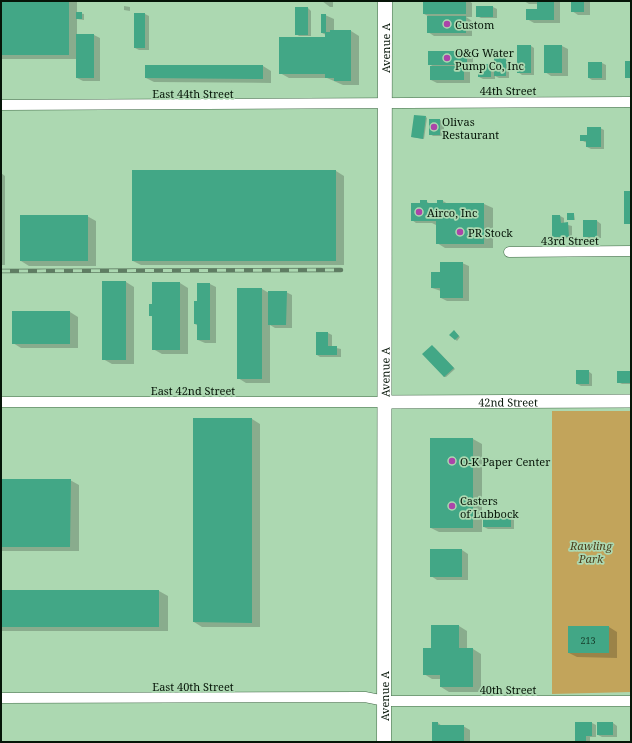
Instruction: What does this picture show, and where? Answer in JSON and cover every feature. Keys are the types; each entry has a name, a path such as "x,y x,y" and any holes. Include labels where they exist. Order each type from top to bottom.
{"main road":[{"name":"Avenue A","path":"384,742 385,1"}],"street":[{"name":"44th Street","path":"385,102 631,102"},
{"name":"East 44th Street","path":"1,105 359,104 385,102"},
{"name":"43rd Street","path":"509,252 631,251"},
{"name":"42nd Street","path":"385,402 631,401"},
{"name":"East 42nd Street","path":"1,402 385,402"},
{"name":"East 40th Street","path":"1,698 365,697 384,701"},
{"name":"40th Street","path":"384,701 631,701"}],"green space":[{"name":"Rawling Park","path":"552,411 631,411 631,692 552,694"}],"building":[{"path":"1,1 69,1 69,55 1,55"},
{"path":"423,1 466,1 466,14 423,14"},
{"path":"537,1 554,1 554,20 526,20 526,9 537,9"},
{"path":"571,1 584,1 584,12 571,12"},
{"path":"476,6 493,6 493,17 476,17"},
{"path":"295,7 308,7 308,35 295,35"},
{"path":"76,12 82,12 82,19 76,19"},
{"path":"134,13 145,13 145,48 134,48"},
{"path":"321,14 326,14 326,32 330,32 330,30 351,30 351,81 334,81 334,78 325,78 325,74 279,74 279,37 325,37 325,33 321,33"},
{"name":"Custom","path":"427,16 466,16 466,33 427,33"},
{"path":"76,34 94,34 94,78 76,78"},
{"path":"517,45 531,45 531,73 517,73"},
{"path":"544,45 562,45 562,73 544,73"},
{"name":"O&G Water Pump Co, Inc","path":"428,51 467,51 467,65 428,65"},
{"path":"494,58 506,58 506,76 494,76"},
{"path":"625,61 631,61 631,78 625,78"},
{"path":"588,62 602,62 602,78 588,78"},
{"path":"478,64 491,64 491,77 478,77"},
{"path":"145,65 263,65 263,79 145,78"},
{"path":"430,66 464,66 464,80 430,80"},
{"path":"414,115 426,116 423,139 411,137"},
{"name":"Olivas Restaurant","path":"429,119 440,119 440,135 429,135"},
{"path":"587,127 601,127 601,147 586,147 586,141 580,141 580,135 587,135"},
{"path":"132,170 336,170 336,261 132,261"},
{"path":"624,191 631,191 631,224 624,224"},
{"name":"PR Stock","path":"420,200 427,200 427,203 437,203 437,200 443,200 443,203 484,203 484,244 436,244 436,221 411,221 411,203 420,203"},
{"path":"567,213 574,213 574,220 567,220"},
{"path":"20,215 88,215 88,261 20,261"},
{"path":"552,215 560,215 561,223 568,222 569,237 552,237"},
{"path":"583,220 597,220 597,237 583,237"},
{"path":"440,262 463,262 463,298 440,298 440,288 431,288 431,272 440,272"},
{"path":"102,281 126,281 126,360 102,360"},
{"path":"152,282 180,282 180,350 152,350 152,316 149,316 149,304 152,304"},
{"path":"197,283 210,283 210,340 197,340 197,324 194,324 194,301 197,301"},
{"path":"237,288 262,288 262,379 237,379"},
{"path":"268,291 287,291 286,325 268,325"},
{"path":"12,311 70,311 70,344 12,344"},
{"path":"454,330 459,336 455,340 449,335"},
{"path":"316,332 328,332 328,346 337,346 337,355 316,355"},
{"path":"432,345 454,368 444,377 422,354"},
{"path":"576,370 589,370 589,384 576,384"},
{"path":"617,371 631,371 631,383 617,383"},
{"path":"193,418 252,418 252,623 193,622"},
{"path":"430,438 473,438 473,528 430,528"},
{"path":"1,479 71,479 70,547 1,547"},
{"path":"483,513 511,513 511,527 483,527"},
{"path":"430,549 462,549 462,577 430,577"},
{"path":"1,590 159,590 159,627 1,627"},
{"path":"431,625 459,625 459,648 473,648 473,687 440,687 440,675 423,675 423,648 431,648"},
{"path":"568,626 609,626 609,653 568,653"},
{"path":"432,722 438,722 438,725 464,725 464,742 432,742"},
{"path":"575,722 592,722 592,736 586,736 586,742 575,742"},
{"path":"597,722 613,722 613,735 597,735"}],"railway":[{"path":"1,271 341,270"}],"place":[{"name":"Custom","path":"447,24"},
{"name":"O&G Water Pump Co, Inc","path":"447,58"},
{"name":"Olivas Restaurant","path":"434,127"},
{"name":"Airco, Inc","path":"419,212"},
{"name":"PR Stock","path":"460,232"},
{"name":"O-K Paper Center","path":"452,461"},
{"name":"Casters of Lubbock","path":"452,506"}]}
